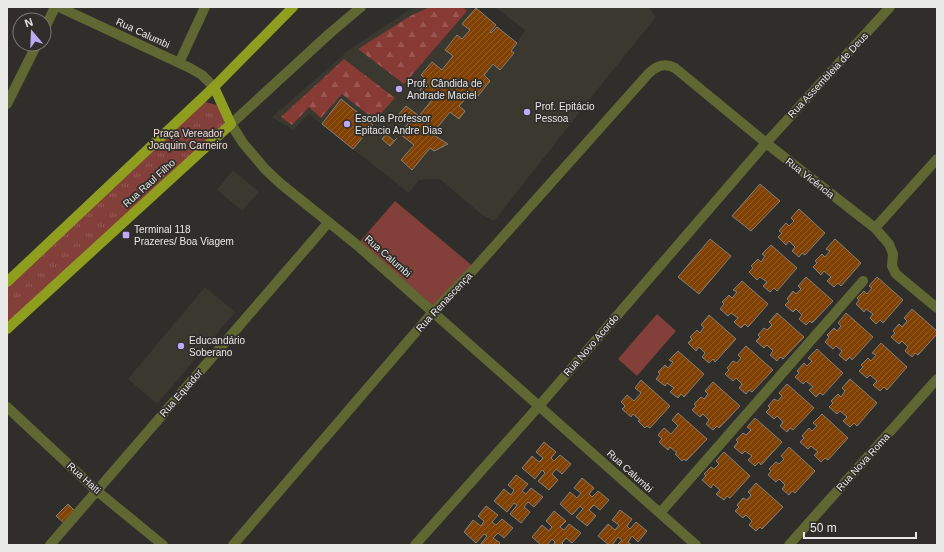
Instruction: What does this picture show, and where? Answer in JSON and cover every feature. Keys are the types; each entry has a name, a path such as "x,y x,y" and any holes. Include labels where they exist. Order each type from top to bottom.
{"main road":[{"path":"7,282 214,87 294,7"},
{"name":"Rua Calumbi","path":"214,87 231,124"},
{"name":"Rua Raul Filho","path":"7,329 231,124"}],"street":[{"name":"Rua Calumbi","path":"59,7 179,63 202,75 214,87"},
{"path":"179,63 205,7"},
{"name":"Rua Raul Filho","path":"231,124 329,34 361,7"},
{"name":"Rua Assembleia de Deus","path":"766,143 890,7"},
{"path":"7,104 33,52"},
{"name":"Rua Vicência","path":"662,66 668,65 675,68 766,143 875,228 890,244 893,254 892,266 896,274 937,308"},
{"name":"Rua Renascença","path":"233,545 433,312 475,268 649,73 656,67 662,66"},
{"name":"Rua Calumbi","path":"231,124 243,144 265,169 281,184 357,245 696,545"},
{"name":"Rua Novo Acordo","path":"415,545 539,406 766,143"},
{"path":"875,228 937,159"},
{"name":"Rua Equador","path":"50,545 328,223"},
{"path":"660,513 863,281"},
{"name":"Rua Nova Roma","path":"789,545 937,379"},
{"name":"Rua Haiti","path":"7,407 97,491 163,545"}],"shaded area":[{"path":"417,7 469,7 474,12 496,25 517,43 525,30 495,7 648,7 656,17 494,221 481,214 440,179 419,180 409,193 309,114 293,130 272,117 349,50 409,10"},
{"path":"233,170 259,192 242,211 217,190"},
{"name":"Educandário Soberano","path":"205,287 235,312 157,404 128,379"}],"green space":[{"path":"430,7 462,7 467,11 404,84 358,49 412,15"},
{"path":"344,59 395,98 375,120 342,94 321,118 309,107 292,125 281,117"},
{"name":"Praça Vereador Joaquim Carneiro","path":"201,101 221,106 226,129 7,329 7,282"},
{"path":"395,201 475,268 433,312 357,245"},
{"path":"657,314 676,331 637,376 618,359"}],"building":[{"path":"476,8 496,25 490,32 491,33 497,27 517,43 511,51 514,53 500,70 493,64 484,75 490,81 478,96 472,91 459,106 465,111 459,119 450,112 432,134 448,144 434,151 430,148 412,170 401,160 414,145 400,134 409,122 399,114 406,106 419,116 432,100 420,90 427,81 421,75 432,62 442,70 453,56 445,50 457,35 462,39 470,30 462,24"},
{"name":"Escola Professor Epitacio Andre Dias","path":"341,99 373,125 353,149 322,124"},
{"path":"386,134 394,141 397,138 390,146 382,139"},
{"path":"760,184 780,201 751,231 732,216"},
{"path":"799,209 825,233 805,255 802,253 799,257 792,251 795,247 789,241 786,245 778,237 782,233 779,231 786,223 789,226 794,221 791,218"},
{"path":"710,239 731,256 699,294 678,277"},
{"path":"835,239 861,263 841,286 838,283 834,287 827,281 831,277 824,271 821,275 813,267 817,263 815,261 822,254 825,257 830,251 826,249"},
{"path":"771,245 797,268 777,291 774,288 770,292 763,286 767,282 760,277 757,280 749,272 753,268 751,266 758,259 761,262 765,256 762,254"},
{"path":"806,277 833,301 812,323 810,321 806,325 799,319 802,315 796,309 793,312 785,305 789,301 787,299 793,291 796,294 801,289 798,286"},
{"path":"877,277 903,300 883,323 880,320 876,324 870,318 873,314 866,309 864,312 856,304 859,300 857,298 864,291 867,294 872,288 869,286"},
{"path":"742,281 768,304 748,327 745,324 741,328 734,322 738,318 731,313 728,316 720,309 724,304 722,302 729,295 732,298 737,292 733,290"},
{"path":"912,309 937,331 937,334 918,355 915,353 912,357 905,351 908,347 902,341 899,344 891,337 895,333 893,331 899,324 902,327 907,321 904,318"},
{"path":"777,313 804,337 783,359 780,357 777,361 770,355 773,351 767,345 764,348 756,341 760,337 758,335 764,328 767,330 772,325 769,322"},
{"path":"846,313 873,337 852,360 850,357 846,361 839,355 842,351 836,346 833,349 825,342 829,337 827,335 834,328 837,331 841,326 838,323"},
{"path":"709,315 736,339 715,362 713,359 709,363 702,357 705,353 699,347 696,351 688,343 692,339 690,337 697,330 700,333 704,327 701,325"},
{"path":"881,343 907,367 887,390 884,387 880,391 873,385 877,381 870,375 867,378 859,371 863,367 861,365 868,358 871,361 876,355 872,353"},
{"path":"746,346 773,370 752,392 749,390 746,394 739,388 742,384 736,378 733,381 725,374 729,370 727,368 733,361 737,363 741,358 738,355"},
{"path":"817,349 843,373 823,395 820,393 816,397 809,390 813,387 806,381 803,384 795,377 799,373 797,371 804,363 807,366 812,361 808,358"},
{"path":"678,351 704,374 684,397 681,394 678,398 670,392 674,388 667,383 665,386 656,379 660,374 658,372 665,365 668,368 673,362 669,360"},
{"path":"850,379 877,403 857,426 854,423 850,427 843,421 847,417 840,411 837,414 829,407 833,403 831,401 838,394 841,397 845,391 842,388"},
{"path":"641,380 670,406 650,428 647,426 645,428 638,421 640,420 633,414 631,417 622,409 625,406 621,402 627,395 634,401 641,393 635,388"},
{"path":"713,382 740,406 719,428 717,426 713,430 706,424 709,420 703,414 700,417 692,410 696,406 694,404 701,397 704,399 708,394 705,391"},
{"path":"787,384 814,408 793,430 790,428 787,432 780,426 783,422 777,416 774,419 766,412 770,408 768,406 774,399 778,401 782,396 779,393"},
{"path":"678,413 707,439 686,461 684,459 682,461 675,454 677,453 670,447 668,450 659,442 662,439 658,435 664,428 671,434 678,426 672,420"},
{"path":"822,414 848,438 828,460 825,458 821,462 814,455 818,452 811,446 808,449 800,442 804,438 802,436 809,428 812,431 817,426 813,423"},
{"path":"755,418 782,442 761,465 759,462 755,466 748,460 752,456 745,451 742,454 734,447 738,442 736,440 743,433 746,435 751,430 747,427"},
{"path":"544,442 556,452 551,458 554,461 560,455 571,464 562,474 556,469 552,474 558,480 549,490 538,481 545,473 542,470 535,479 522,468 532,456 539,462 543,458 536,452"},
{"path":"789,447 815,471 795,493 792,491 789,495 782,489 785,485 779,479 776,482 768,475 771,471 769,469 776,462 779,464 784,459 781,456"},
{"path":"724,452 750,476 730,498 727,496 724,500 716,494 720,490 713,484 711,488 702,480 706,476 704,474 711,467 714,469 719,464 716,461"},
{"path":"516,475 528,484 522,491 526,494 531,488 543,497 534,507 528,502 524,507 530,512 521,523 510,514 517,505 514,503 507,512 494,501 504,489 511,495 514,490 508,485"},
{"path":"582,478 594,488 589,494 592,497 598,491 609,500 600,510 594,505 589,510 596,516 587,526 576,517 583,509 580,506 572,515 560,504 570,492 577,498 581,493 574,488"},
{"path":"756,483 783,507 762,529 760,527 756,531 749,525 752,521 746,515 743,518 735,511 739,507 737,505 743,498 747,500 751,495 748,492"},
{"path":"68,504 75,511 64,523 56,516"},
{"path":"486,506 498,515 492,522 496,525 502,519 513,528 504,538 498,533 493,538 500,543 498,545 480,545 487,536 484,534 476,543 464,532 473,520 481,526 484,521 478,516"},
{"path":"620,510 632,519 627,526 630,529 636,522 647,531 638,542 632,536 628,542 632,545 617,545 622,540 618,537 612,545 609,545 598,536 608,524 615,530 619,525 612,520"},
{"path":"554,511 566,521 560,527 564,530 569,524 581,533 572,543 566,538 562,543 564,545 553,545 555,542 552,539 547,545 541,545 532,537 542,525 549,531 552,527 546,521"}],"place":[{"name":"Prof. Cândida de Andrade Maciel","path":"399,89"},
{"name":"Prof. Epitácio Pessoa","path":"527,112"},
{"name":"Escola Professor Epitacio Andre Dias","path":"347,124"},
{"name":"Terminal 118 Prazeres/ Boa Viagem","path":"126,235"},
{"name":"Educandário Soberano","path":"181,346"}]}
